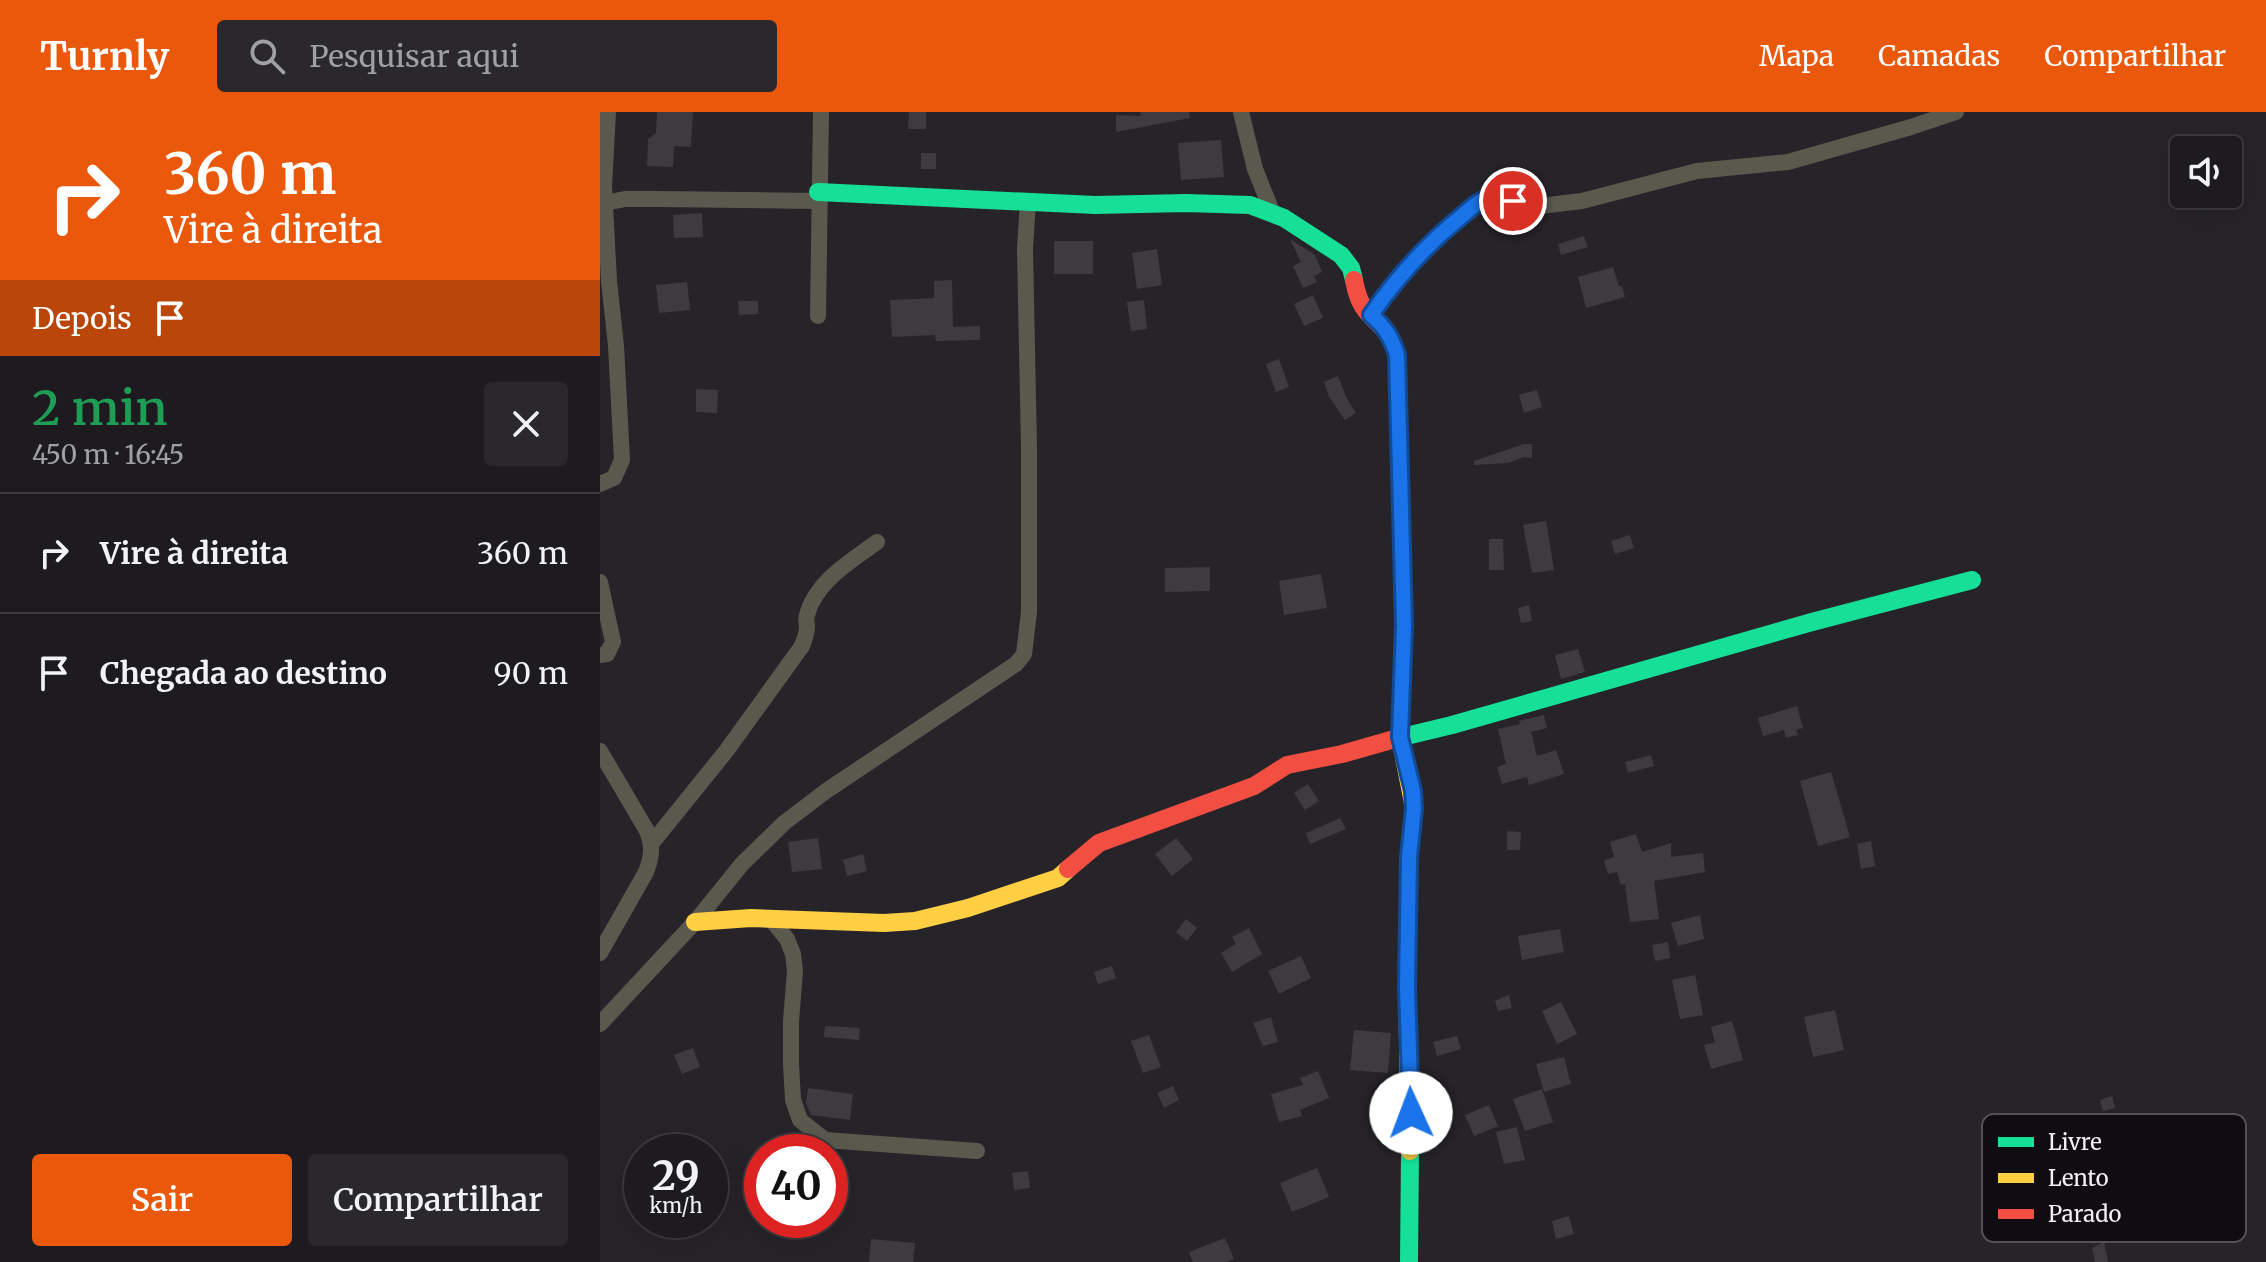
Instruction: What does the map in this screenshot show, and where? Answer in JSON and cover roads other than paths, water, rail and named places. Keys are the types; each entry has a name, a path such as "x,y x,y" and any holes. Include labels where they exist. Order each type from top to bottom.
{"street":[{"path":"600,484 614,478 622,460 616,346 606,318 608,112"},
{"path":"818,316 821,112"},
{"path":"1241,112 1255,169 1273,214"},
{"path":"1371,315 1398,277 1449,226 1482,200 1496,197 1540,206 1582,201 1697,171 1788,162 1956,112"},
{"path":"605,203 625,199 893,194 1095,205 1250,205 1284,218 1341,255 1351,268 1357,296 1393,340 1397,355 1404,625 1400,737 1414,808 1408,886 1409,1262"},
{"path":"600,1024 695,922 742,864 784,823 826,791 1016,664 1024,654 1029,612 1025,249 1028,201"},
{"path":"652,843 727,750 802,646 808,630 806,617 824,585 877,542"},
{"path":"695,922 771,919 884,923 915,921 968,908 1058,878 1099,843 1245,790 1287,765 1452,725 1798,626 1972,580"},
{"path":"600,582 613,642 607,654 600,655"},
{"path":"600,751 652,843 646,872 600,953"},
{"path":"771,919 787,939 794,963 791,1064 793,1100 800,1120 825,1140 977,1151"}]}
